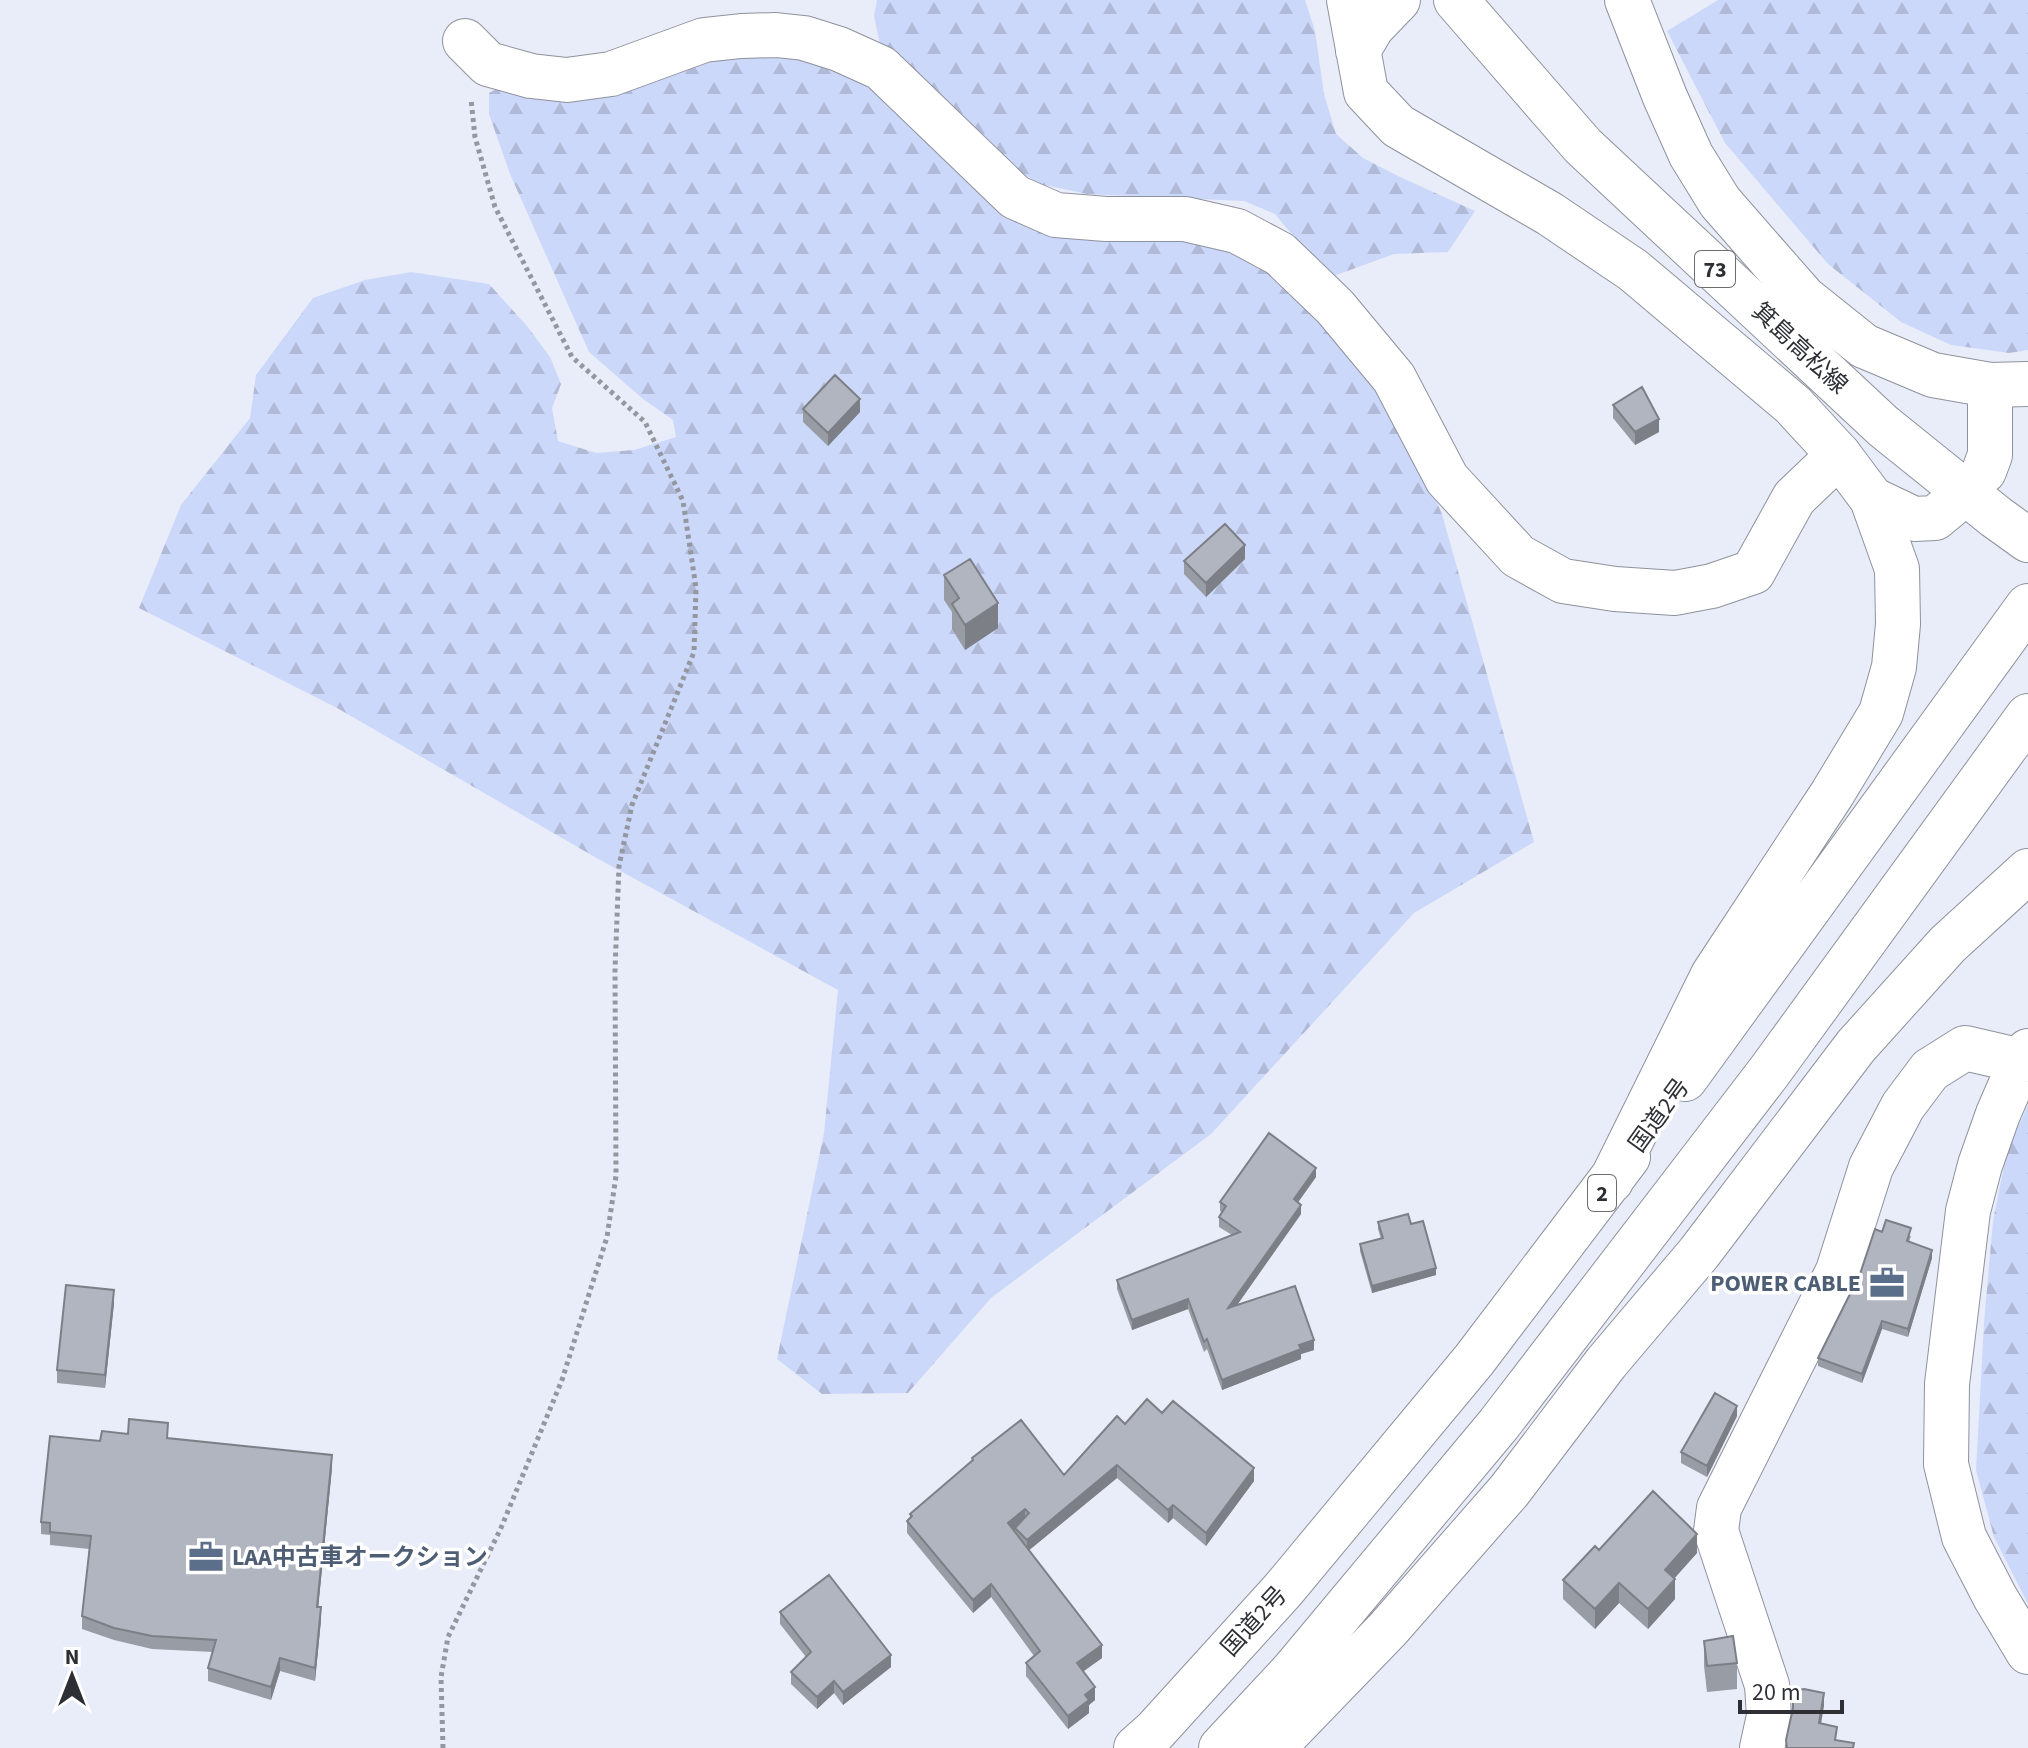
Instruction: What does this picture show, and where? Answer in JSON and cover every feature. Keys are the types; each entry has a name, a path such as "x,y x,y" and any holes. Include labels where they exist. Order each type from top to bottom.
{"main road":[{"path":"1349,0 1366,92 1398,126 1550,214 1633,270 1793,405 1839,455 1872,499 1897,569 1898,624 1894,667 1881,713 1832,794 1713,975 1611,1181"},
{"path":"1358,51 1372,27 1398,0"},
{"name":"箕島高松線","path":"1456,0 1583,146 1883,426 2012,528"},
{"path":"1627,0 1691,155 1720,202 1804,298 1864,346 1933,375 2009,384 1984,471"},
{"path":"465,41 488,64 531,76 567,80 611,74 704,40 764,35 804,38 839,49 881,68 1015,197 1056,215 1106,219 1185,219 1237,231 1280,254 1335,307 1394,378 1447,479 1518,556 1563,581 1615,589 1675,593 1712,586 1753,572 1794,498 1839,455"},
{"path":"1872,499 1914,519 1935,518 1952,504"},
{"name":"国道2号","path":"1136,1748 1283,1590 1474,1360 1611,1181 2028,606"},
{"path":"1221,1748 1302,1660 1499,1424 1769,1072 2028,716"},
{"path":"1273,1748 1388,1629 1509,1491 1606,1363 1699,1253 1856,1046 1948,944 2028,871"},
{"path":"1762,1748 1769,1716 1767,1685 1716,1531 1719,1508 1838,1271 1871,1167 1903,1106 1930,1070 1965,1048 2024,1056 1998,1114 1968,1211 1947,1384 1946,1464 1964,1537 2028,1652"}],"path":[{"path":"443,1748 441,1677 448,1637 501,1528 562,1380 607,1237 616,1176 615,970 619,866 632,805 694,652 696,588 683,501 645,422 572,357 495,207 475,137 465,41"}],"green space":[{"path":"877,0 1305,0 1315,31 1324,94 1336,134 1363,158 1475,211 1448,252 1394,254 1328,278 1275,214 1244,201 1087,194 1040,184 987,151 880,45 874,16"},
{"path":"1718,0 2028,0 2028,350 2009,353 1951,345 1901,322 1828,264 1725,143 1667,31"},
{"path":"786,53 868,82 1010,209 1192,235 1266,268 1322,309 1393,404 1442,514 1534,842 1414,913 1211,1134 991,1298 908,1393 822,1394 777,1359 824,1133 838,990 593,856 337,708 139,608 181,505 250,418 256,375 313,298 365,280 411,272 489,284 550,357 561,384 552,408 558,441 596,453 634,450 676,437 673,420 643,399 589,352 510,174 489,114 489,93 502,86 703,54"},
{"path":"2028,1105 2028,1604 1994,1537 1976,1470 1993,1221 2007,1151"}],"building":[{"path":"835,375 860,399 828,433 803,409"},
{"path":"1642,387 1659,419 1635,432 1613,405"},
{"path":"1225,524 1245,545 1206,583 1184,561"},
{"path":"970,559 998,603 965,625 952,604 959,598 944,575"},
{"path":"1269,1133 1316,1168 1294,1199 1301,1205 1228,1308 1295,1286 1314,1340 1299,1345 1301,1349 1222,1380 1188,1299 1132,1320 1117,1280 1240,1232 1219,1217 1226,1206 1220,1202"},
{"path":"1408,1214 1411,1224 1423,1221 1436,1268 1372,1286 1360,1244 1383,1238 1378,1222"},
{"path":"1886,1220 1911,1228 1907,1241 1932,1250 1908,1329 1882,1321 1862,1374 1818,1358 1860,1274 1875,1229 1882,1232"},
{"path":"66,1285 114,1290 105,1375 57,1370"},
{"path":"1715,1393 1737,1406 1707,1466 1681,1452"},
{"path":"1147,1399 1162,1413 1173,1401 1254,1468 1206,1533 1173,1505 1168,1510 1117,1465 1027,1540 1015,1528 1029,1513 1025,1509 1008,1523 1102,1645 1077,1663 1095,1687 1085,1695 1089,1700 1068,1716 1026,1663 1040,1651 991,1584 973,1600 907,1521 912,1516 910,1514 972,1458 1021,1420 1064,1475 1117,1416 1125,1424"},
{"name":"LAA中古車オークション","path":"129,1419 168,1423 167,1438 332,1455 317,1607 321,1607 315,1668 280,1658 271,1687 208,1668 216,1640 152,1636 114,1628 82,1616 91,1536 50,1532 50,1523 41,1522 50,1436 100,1441 102,1431 128,1434"},
{"path":"1653,1491 1697,1534 1665,1570 1675,1579 1648,1609 1619,1583 1595,1609 1563,1580 1595,1546 1599,1550"},
{"path":"829,1575 891,1655 843,1692 834,1681 817,1697 791,1672 811,1652 780,1612"},
{"path":"1733,1636 1737,1663 1707,1666 1704,1641"},
{"path":"1804,1689 1824,1693 1819,1723 1837,1727 1835,1740 1854,1743 1853,1748 1787,1748 1793,1691"}],"place":[{"name":"POWER CABLE","path":"1887,1283"},
{"name":"LAA中古車オークション","path":"206,1557"}]}
